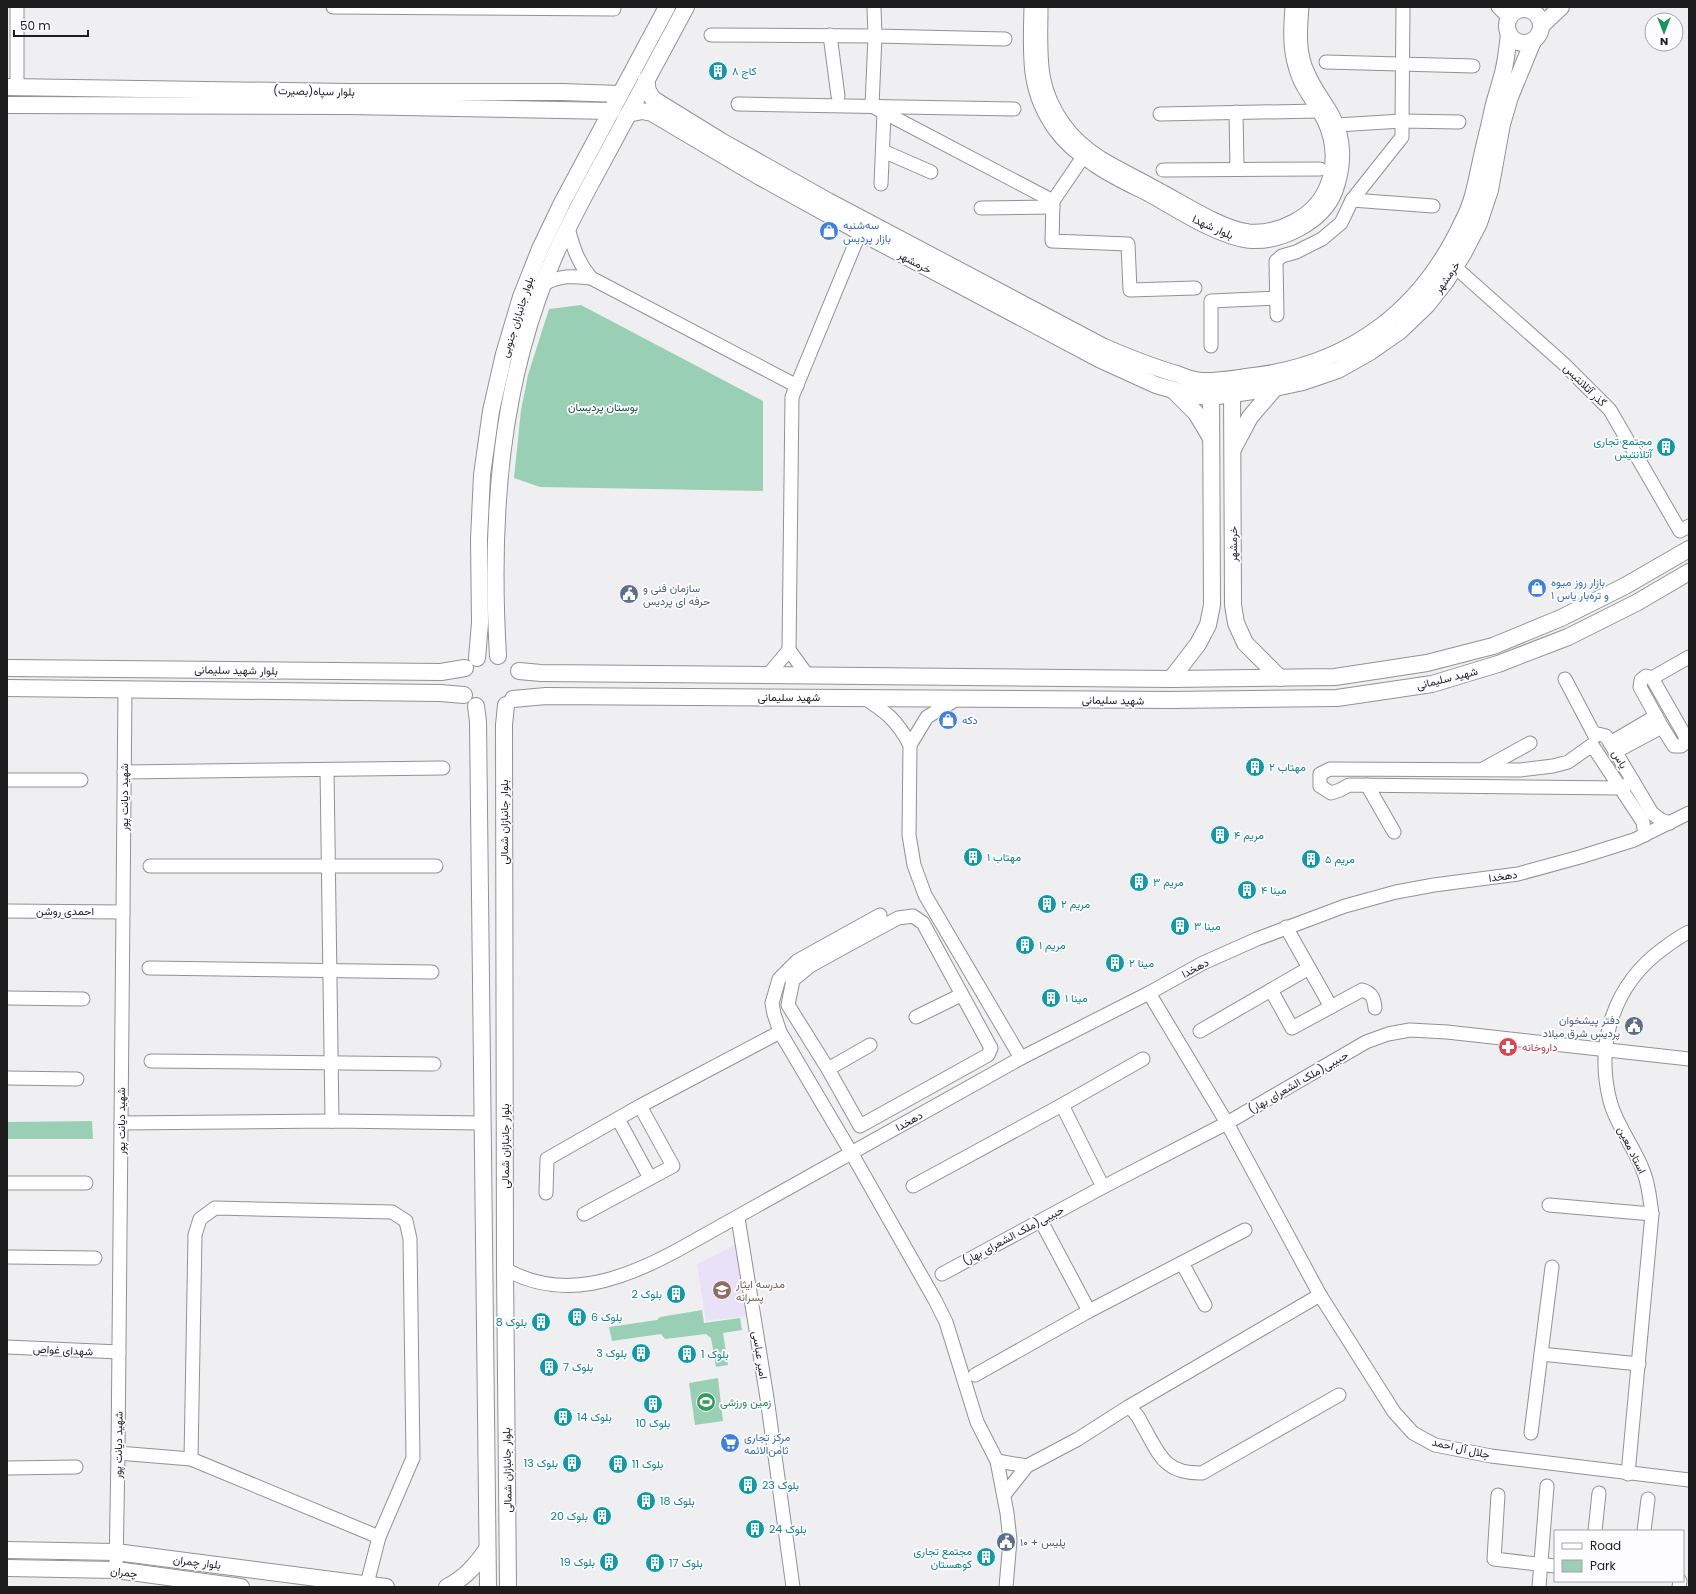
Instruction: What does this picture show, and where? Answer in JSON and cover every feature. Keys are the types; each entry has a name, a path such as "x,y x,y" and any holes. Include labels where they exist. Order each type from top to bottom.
{"main road":[{"name":"بلوار جانبازان جنوبی","path":"471,663 480,623 479,539 482,475 491,411 504,354 521,297 540,249 562,203 667,7"},
{"name":"بلوار جانبازان جنوبی","path":"498,656 496,622 496,539 499,476 508,407 520,358 544,284 568,228 686,7"},
{"path":"1541,26 1561,7"},
{"path":"1519,14 1537,15 1541,26 1540,32 1533,41 1522,43 1512,39 1519,14"},
{"name":"خرمشهر","path":"650,105 760,177 1099,359 1156,385 1191,395 1211,397 1232,386 1272,374 1299,368 1332,356 1362,340 1390,319 1416,296 1450,247 1465,218 1475,186 1494,102 1519,14"},
{"name":"خرمشهر","path":"650,105 721,141 815,193 1104,347 1149,366 1200,381 1211,380 1232,386 1275,388 1303,382 1338,370 1370,352 1400,331 1427,305 1455,267 1479,223 1490,190 1502,124 1510,97 1533,41"},
{"path":"628,114 650,105 646,80"},
{"name":"بلوار سپاه(بصیرت)","path":"12,87 349,99 612,111"},
{"path":"12,87 12,105"},
{"name":"بلوار سپاه(بصیرت)","path":"12,105 349,99 562,92 620,94"},
{"name":"خرمشهر","path":"1171,679 1198,644 1208,625 1212,605 1211,380"},
{"name":"خرمشهر","path":"1232,386 1233,605 1236,623 1245,643 1280,678"},
{"path":"1232,450 1250,417 1275,388"},
{"path":"1174,390 1196,413 1211,438"},
{"name":"شهید سلیمانی","path":"519,671 541,673 1171,679 1335,677 1427,663 1493,646 1567,615 1625,586 1689,548"},
{"name":"شهید سلیمانی","path":"510,702 546,696 1162,700 1337,698 1432,684 1498,664 1568,637 1636,603 1689,572"},
{"path":"498,656 507,659 516,666 521,676 521,685 517,695 510,702 488,709 480,708 470,700 462,677 471,663 498,656"},
{"name":"بلوار شهید سلیمانی","path":"10,668 441,672 471,663"},
{"path":"10,668 10,688"},
{"name":"بلوار شهید سلیمانی","path":"10,688 440,693 470,700"},
{"name":"بلوار جانبازان شمالی","path":"470,700 478,722 488,1587"},
{"name":"بلوار جانبازان شمالی","path":"508,1587 505,1269 504,725 510,702"},
{"path":"447,1587 458,1582 474,1568 487,1549"},
{"name":"بلوار چمران","path":"7,1550 116,1552 386,1587"},
{"name":"چمران","path":"7,1568 116,1570 241,1587"},
{"path":"507,1569 515,1587"}],"street":[{"path":"12,87 17,7"},
{"path":"333,7 614,9"},
{"path":"872,106 875,36 874,7"},
{"name":"بلوار شهدا","path":"1031,7 1030,58 1033,84 1042,109 1056,131 1072,149 1095,166 1192,213"},
{"name":"بلوار شهدا","path":"1041,7 1040,58 1043,82 1052,105 1064,125 1079,142 1101,158 1192,213 1222,234 1247,241 1274,240 1299,231 1320,215 1335,193 1343,168 1342,141 1332,126 1318,111 1301,52 1302,7"},
{"name":"بلوار شهدا","path":"1292,7 1291,53 1299,79 1334,116 1332,126"},
{"path":"1277,315 1276,261 1282,256 1296,252 1322,239 1341,223 1352,200 1402,138 1403,7"},
{"path":"1498,7 1519,14"},
{"path":"711,35 830,35 1005,39"},
{"path":"830,35 838,96"},
{"path":"1326,62 1473,66"},
{"path":"738,104 1014,109"},
{"path":"872,106 1053,204"},
{"path":"1160,114 1318,111"},
{"path":"1236,112 1237,169"},
{"path":"881,184 884,113"},
{"path":"1332,126 1402,122 1459,122"},
{"path":"883,151 931,172"},
{"path":"1083,157 1053,204 1052,241 1128,244 1130,290 1195,288"},
{"path":"1163,170 1320,169"},
{"path":"1352,200 1433,206"},
{"path":"981,208 1053,204"},
{"path":"568,228 582,268 591,278 798,386"},
{"path":"808,676 789,650 792,398 860,232"},
{"name":"گذر آتلانتیس","path":"1455,267 1564,364 1610,410 1685,528"},
{"path":"544,284 557,278 572,276 591,278"},
{"path":"1211,346 1211,300 1276,298"},
{"path":"768,675 789,650"},
{"path":"1652,678 1689,657"},
{"path":"1646,676 1652,678 1688,740 1681,746 1674,746 1640,687 1641,680 1646,676"},
{"path":"1565,679 1595,736 1598,734 1610,744 1659,721"},
{"name":"شهید دیانت پور","path":"116,1570 125,689"},
{"path":"863,697 893,719 903,732 910,745 909,835 914,865 926,895 1021,1058"},
{"path":"910,745 927,716 959,698"},
{"path":"1530,743 1482,770 1330,768 1320,774 1320,786 1331,793 1349,785 1621,788 1633,782"},
{"name":"یاس","path":"1610,744 1652,812 1661,820 1670,823"},
{"name":"یاس","path":"1482,770 1520,770 1553,766 1568,762 1592,745 1643,822 1645,835"},
{"path":"124,772 443,768"},
{"path":"327,770 332,1121"},
{"path":"7,780 81,780"},
{"path":"1367,785 1394,832"},
{"name":"دهخدا","path":"505,1269 518,1277 549,1284 587,1284 607,1281 637,1271 738,1218 1021,1058 1149,993 1203,963 1286,927 1345,906 1396,892 1434,885 1518,874 1580,858 1645,835 1689,813"},
{"path":"150,866 436,866"},
{"name":"احمدی روشن","path":"7,911 123,912"},
{"path":"880,915 846,940 810,966 793,980 788,1005 828,1069 860,1126 988,1055 991,1048 923,923 914,916 898,918 846,940 797,960 779,979 772,1003 774,1014 780,1032 852,1154 946,1322 976,1422 997,1461 1004,1495 1010,1540 1006,1587"},
{"path":"1286,927 1331,1007"},
{"name":"استاد معین","path":"1628,1474 1652,1214 1644,1173 1625,1137 1611,1102 1606,1075 1605,1050 1614,1010 1623,991 1637,972 1655,955 1683,934 1689,932"},
{"path":"149,968 432,972"},
{"path":"1200,1031 1309,968"},
{"path":"1271,990 1292,1028 1362,990 1368,992 1374,998 1375,1008"},
{"name":"جلال آل احمد","path":"1149,993 1227,1123 1320,1295 1394,1412 1413,1433 1435,1445 1491,1456 1628,1474 1689,1480"},
{"path":"916,1017 961,994"},
{"path":"7,998 83,999"},
{"name":"حبیبی(ملک الشعرای بهار)","path":"942,1274 1103,1187 1227,1123 1366,1042 1388,1034 1410,1030 1447,1032 1689,1059"},
{"path":"546,1193 547,1158 640,1106 780,1032"},
{"path":"828,1069 870,1045"},
{"path":"913,1186 1143,1059"},
{"path":"151,1061 434,1064"},
{"path":"7,1078 78,1079"},
{"path":"1062,1105 1103,1187"},
{"path":"584,1214 673,1166 640,1106"},
{"path":"618,1119 650,1178"},
{"path":"121,1123 332,1121 482,1123"},
{"path":"7,1183 86,1183"},
{"path":"1549,1205 1652,1214"},
{"path":"192,1459 196,1235 200,1219 215,1208 392,1212 406,1221 410,1239 413,1458 379,1537 367,1584"},
{"name":"امیر عباسی","path":"738,1218 767,1398 794,1587"},
{"path":"1041,1220 1089,1311"},
{"path":"975,1375 1089,1311 1245,1230"},
{"path":"7,1257 95,1258"},
{"path":"1182,1263 1205,1305"},
{"path":"1531,1433 1552,1267"},
{"path":"1004,1495 1027,1466 1078,1438 1128,1407 1320,1295"},
{"name":"شهدای غواص","path":"7,1347 119,1352"},
{"path":"1541,1354 1639,1364"},
{"path":"1128,1407 1136,1412 1160,1457 1172,1468 1183,1473 1202,1473 1339,1395"},
{"path":"118,1453 192,1459 379,1537"},
{"path":"997,1461 1027,1466"},
{"path":"7,1468 76,1467"},
{"path":"1539,1587 1547,1486"},
{"path":"1595,1530 1599,1493"},
{"path":"1498,1495 1494,1558 1554,1566"},
{"path":"1644,1530 1648,1500"}],"shaded area":[{"name":"مدرسه ایثار پسرانه","path":"735,1245 747,1316 706,1321 697,1264"}],"green space":[{"name":"بوستان پردیسان","path":"581,305 763,401 763,491 540,487 514,478 521,410 528,375 549,309"},
{"path":"92,1121 93,1139 7,1139 7,1122"},
{"path":"702,1310 704,1323 740,1318 742,1330 723,1333 728,1365 716,1367 711,1338 706,1334 665,1339 661,1334 612,1341 609,1327 657,1320 660,1317"},
{"name":"زمین ورزشی","path":"718,1378 723,1421 695,1425 689,1383"}],"place":[{"name":"کاج ۸","path":"718,71"},
{"name":"سه‌شنبه بازار پردیس","path":"829,231"},
{"name":"مجتمع تجاری آتلانتیس","path":"1666,447"},
{"name":"بازار روز میوه و تره‌بار یاس ۱","path":"1537,588"},
{"name":"سازمان فنی و حرفه ای پردیس","path":"629,594"},
{"name":"دکه","path":"948,720"},
{"name":"مهتاب ۲","path":"1255,767"},
{"name":"مریم ۴","path":"1220,835"},
{"name":"مهتاب ۱","path":"973,857"},
{"name":"مریم ۵","path":"1311,859"},
{"name":"مریم ۳","path":"1139,882"},
{"name":"مینا ۴","path":"1247,890"},
{"name":"مریم ۲","path":"1047,904"},
{"name":"مینا ۳","path":"1180,926"},
{"name":"مریم ۱","path":"1025,945"},
{"name":"مینا ۲","path":"1115,963"},
{"name":"مینا ۱","path":"1051,998"},
{"name":"دفتر پیشخوان پردیس شرق میلاد","path":"1634,1026"},
{"name":"داروخانه","path":"1508,1047"},
{"name":"مدرسه ایثار پسرانه","path":"722,1290"},
{"name":"بلوک 2","path":"676,1294"},
{"name":"بلوک 6","path":"577,1317"},
{"name":"بلوک 8","path":"541,1322"},
{"name":"بلوک 3","path":"641,1353"},
{"name":"بلوک 1","path":"687,1354"},
{"name":"بلوک 7","path":"549,1367"},
{"name":"زمین ورزشی","path":"706,1402"},
{"name":"بلوک 10","path":"653,1404"},
{"name":"بلوک 14","path":"563,1417"},
{"name":"مرکز تجاری ثامن‌الائمه","path":"730,1443"},
{"name":"بلوک 13","path":"572,1463"},
{"name":"بلوک 11","path":"618,1464"},
{"name":"بلوک 23","path":"748,1485"},
{"name":"بلوک 18","path":"646,1501"},
{"name":"بلوک 20","path":"602,1516"},
{"name":"بلوک 24","path":"755,1529"},
{"name":"پلیس + ۱۰","path":"1006,1542"},
{"name":"مجتمع تجاری کوهستان","path":"986,1557"},
{"name":"بلوک 19","path":"609,1562"},
{"name":"بلوک 17","path":"655,1563"}]}
